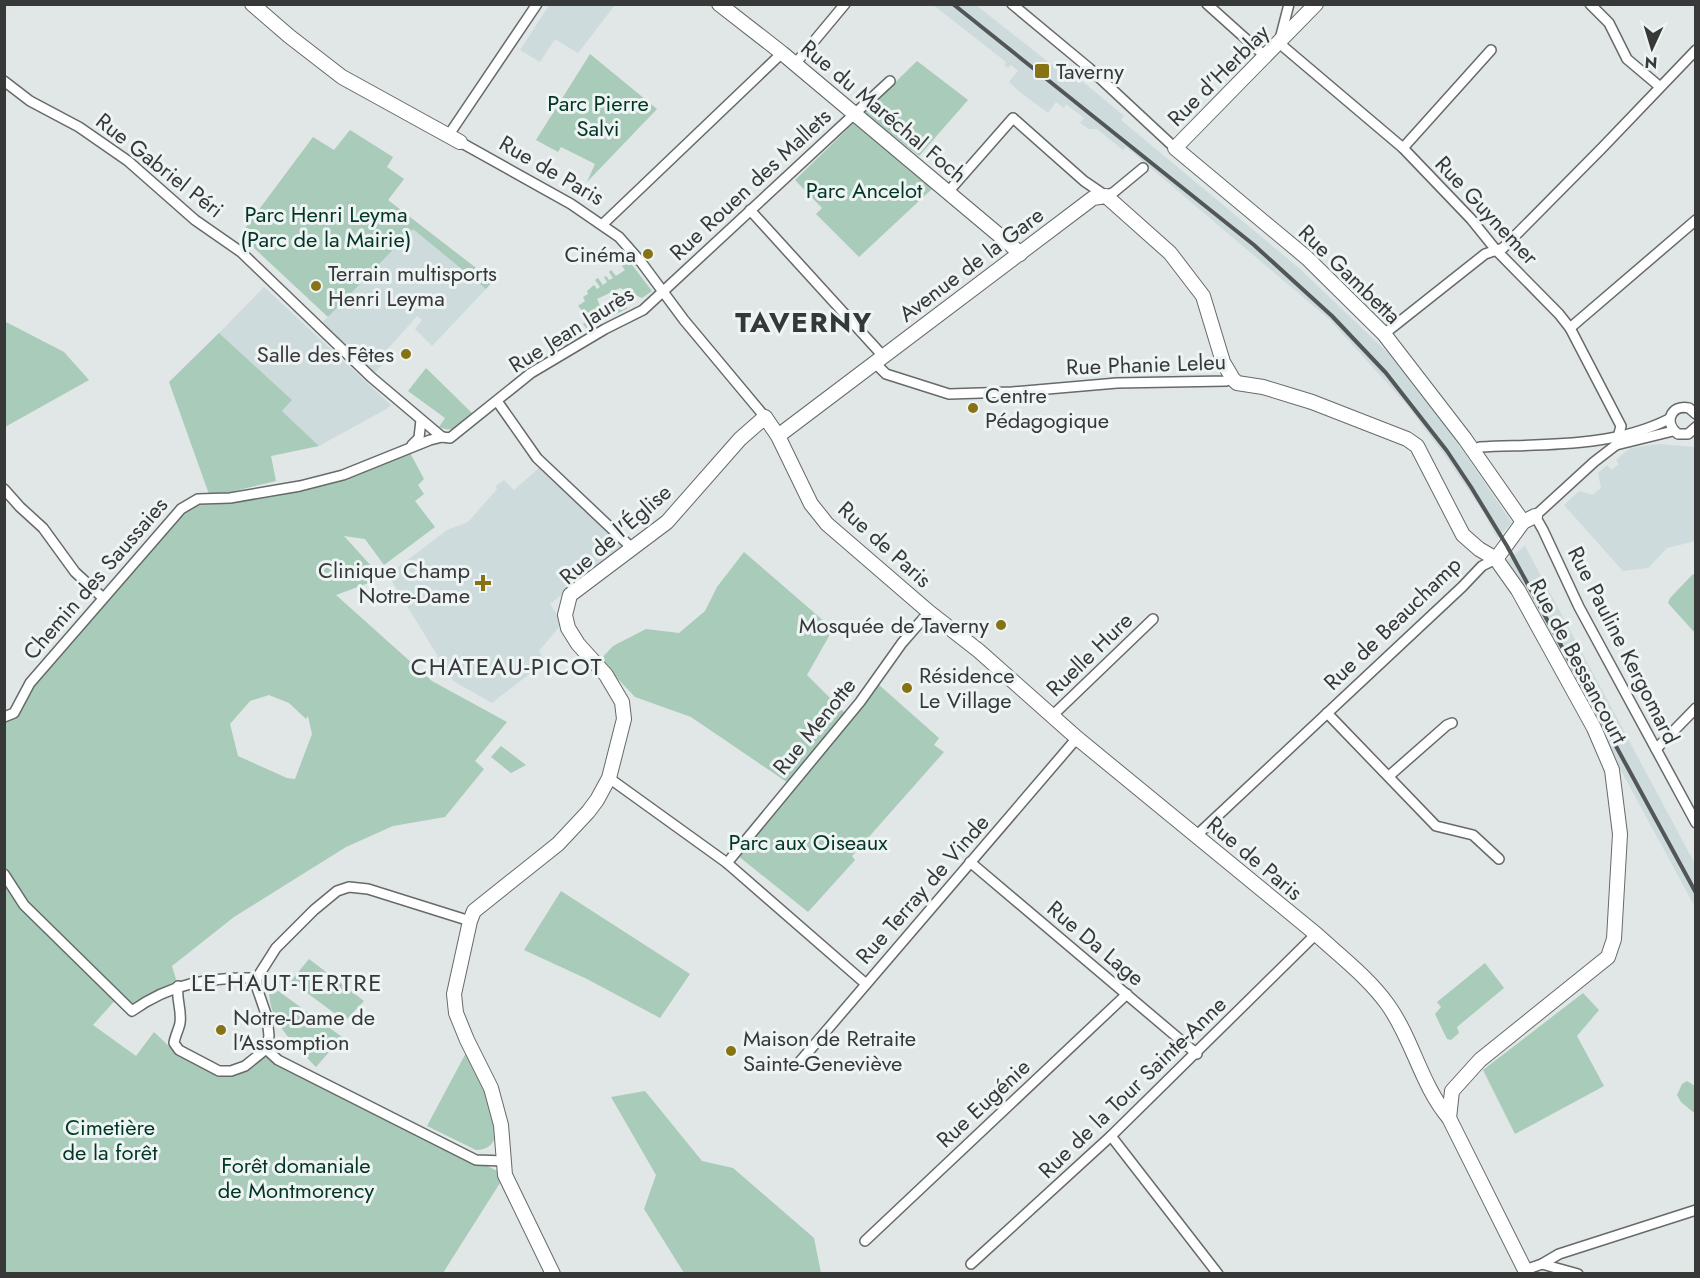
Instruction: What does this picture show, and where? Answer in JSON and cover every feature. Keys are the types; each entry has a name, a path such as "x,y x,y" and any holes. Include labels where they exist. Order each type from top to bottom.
{"street":[{"name":"Rue de Paris","path":"252,4 342,77 546,189 620,237 765,417 778,436 811,504 827,524 929,612 979,651 1077,738 1316,934 1388,1004 1439,1106 1449,1118 1526,1272"},
{"path":"454,139 537,4"},
{"name":"Rue du Maréchal Foch","path":"718,4 782,53 1020,254"},
{"path":"795,64 844,4"},
{"path":"1012,4 1089,68 1175,148"},
{"path":"1207,4 1266,57"},
{"path":"1279,43 1289,4"},
{"name":"Rue d'Herblay","path":"1175,148 1316,4"},
{"path":"1590,4 1609,23 1627,59 1659,86"},
{"name":"Rue Guynemer","path":"1279,43 1403,148 1472,219 1496,250 1559,314 1570,328 1621,426 1618,441"},
{"path":"1403,148 1491,50"},
{"path":"1384,334 1485,254 1503,248 1586,165 1695,50"},
{"path":"603,224 782,53"},
{"name":"Rue Gabriel Péri","path":"4,81 30,101 80,127 99,140 128,161 195,220 241,252 371,377 442,437"},
{"name":"Rue Rouen des Mallets","path":"663,293 890,81"},
{"path":"948,192 1013,118 1170,253 1203,296 1223,362 1233,379"},
{"name":"Rue Gambetta","path":"1175,148 1306,258 1384,334 1473,451 1529,519"},
{"path":"1106,196 1143,168"},
{"name":"Avenue de la Gare","path":"778,436 1093,198 1106,196"},
{"name":"Rue Phanie Leleu","path":"750,210 879,359 886,374 949,394 1012,392 1117,383 1233,379 1237,383 1263,387 1312,402 1417,446 1463,535 1479,549 1496,559"},
{"path":"1570,328 1695,220"},
{"name":"Rue Jean Jaurès","path":"442,437 450,438 531,373 605,329 643,310 663,293"},
{"path":"497,401 537,458 632,548"},
{"name":"Rue de Beauchamp","path":"1196,836 1482,566 1496,559 1529,519 1618,441 1669,419 1673,411 1678,408 1693,408"},
{"name":"Rue de l'Église","path":"470,921 474,911 558,844 593,806 609,778 624,719 622,702 604,673 578,645 568,628 565,615 570,595 667,522 740,439 765,417"},
{"path":"1669,419 1673,431"},
{"path":"408,448 419,438 421,420"},
{"name":"Rue de Beauchamp","path":"1618,441 1673,431 1683,435 1688,434 1695,427"},
{"name":"Chemin des Saussaies","path":"4,717 14,713 30,683 181,508 198,500 230,498 344,475 408,448 442,437"},
{"path":"1583,441 1594,446 1597,451 1594,462"},
{"path":"1473,451 1480,447 1618,441"},
{"path":"4,489 43,528 75,572 102,597"},
{"name":"Rue Pauline Kergomard","path":"1529,519 1543,530 1588,623 1695,823"},
{"name":"Rue de Bessancourt","path":"1449,1118 1452,1091 1463,1078 1480,1060 1608,957 1614,939 1620,834 1612,770 1594,728 1518,590 1496,559"},
{"name":"Rue Menotte","path":"727,863 860,702 902,643 929,612"},
{"name":"Ruelle Hure","path":"1052,716 1153,619"},
{"path":"1656,749 1695,708"},
{"path":"1327,713 1436,826 1473,835 1499,859"},
{"path":"1389,776 1452,723"},
{"name":"Rue Terray de Vinde","path":"797,1065 1077,738"},
{"path":"609,778 727,863 866,984"},
{"name":"Rue Da Lage","path":"970,862 1197,1054"},
{"path":"4,874 24,905 132,1011 151,998 178,986 218,979 257,978"},
{"path":"178,986 180,1024 174,1043 179,1050 219,1071 231,1071 245,1066 266,1049 269,1036 267,1017 257,988 257,978 276,948 337,891 349,887 368,889 470,921 454,994 456,1013 491,1088 501,1125 505,1175 553,1274"},
{"name":"Rue de la Tour Sainte-Anne","path":"971,1264 1197,1054 1316,934"},
{"name":"Rue Eugénie","path":"865,1241 1127,994"},
{"path":"266,1049 278,1060 476,1160 504,1161"},
{"path":"1425,1077 1434,1085 1441,1087 1450,1086 1463,1078"},
{"path":"1111,1136 1218,1274"},
{"path":"1526,1272 1559,1254 1695,1210"},
{"path":"1542,1264 1578,1274"}],"shaded area":[{"path":"550,4 615,5 578,53 555,39 540,62 520,50"},
{"path":"933,5 976,5 1052,65 1056,61 1067,69 1073,69 1068,75 1074,79 1076,77 1087,85 1124,116 1121,120 1299,268 1388,353 1444,423 1512,523 1497,538 1484,513 1407,405 1330,320 1126,147 1123,150 1097,129 1089,129 1080,123 1084,118 1066,104 1064,108 1056,102 1048,113 1020,92 1009,82 1018,71 1011,65 1008,68 1004,65 1006,62"},
{"path":"413,228 486,289 432,346 415,329 422,320 417,316 385,352 390,356 371,377 318,327"},
{"path":"264,287 391,405 319,446 282,411 292,400 219,333"},
{"path":"1659,444 1695,447 1695,541 1667,548 1648,568 1623,571 1564,505 1579,491 1593,495 1601,488 1598,473 1607,465 1612,470 1619,464 1616,460 1631,448"},
{"name":"Clinique Champ Notre-Dame","path":"540,467 623,545 550,604 558,616 560,626 539,651 545,662 492,703 453,681 388,575 447,530 468,522 497,489 496,486 504,480 514,490"},
{"path":"1525,546 1695,864 1695,907 1507,560"}],"green space":[{"name":"Parc Pierre Salvi","path":"590,54 657,109 587,182 595,164 561,147 558,152 536,140"},
{"name":"Parc Ancelot","path":"917,61 968,100 919,156 864,113"},
{"name":"Parc Ancelot","path":"854,123 934,187 859,257 816,214 822,208 795,180"},
{"name":"Parc Henri Leyma (Parc de la Mairie)","path":"350,130 393,157 387,167 404,179 388,200 493,281 486,289 413,229 328,317 240,235 313,137 334,150"},
{"path":"629,261 652,291 642,298 620,288 597,299 603,313 620,304 628,308 587,329 583,324 589,318 578,306 585,301 583,297 594,285 597,289 600,287 595,280 598,278 603,285 607,282 604,277 606,276 609,280 613,278 609,272 611,270 616,276 625,270 622,266"},
{"path":"4,321 64,352 89,380 5,427"},
{"path":"219,333 292,400 282,411 319,446 271,456 276,481 210,497 169,382"},
{"path":"426,368 474,415 462,425 454,429 439,427 445,418 408,391"},
{"path":"408,449 424,479 418,485 424,494 415,501 435,527 384,565 365,539 344,536 382,578 336,595 432,681 507,722 475,761 484,769 445,817 393,826 346,847 234,917 172,966 178,986 132,1011 118,997 93,1025 136,1056 154,1032 174,1051 219,1071 268,1055 505,1175 443,1273 5,1273 4,717 14,713 30,683 189,503 300,486","holes":["269,695 289,703 306,719 308,716 312,734 295,779 287,778 238,756 230,724 250,701"]},
{"path":"744,552 833,629 807,675 848,716 791,785 691,717 635,697 600,660 613,646 646,629 679,633 705,611 717,587"},
{"path":"1693,574 1696,576 1695,633 1668,603"},
{"name":"Parc aux Oiseaux","path":"878,684 939,738 934,745 944,752 852,856 855,860 808,912 737,855"},
{"path":"501,746 526,765 511,773 491,757"},
{"path":"561,891 690,974 660,1018 587,979 524,950"},
{"path":"309,959 364,1001 345,1021 291,981"},
{"path":"1485,963 1504,988 1457,1027 1459,1033 1451,1040 1447,1039 1435,1014 1441,1007 1437,1002"},
{"path":"270,985 342,1037 316,1067 276,1020 269,997"},
{"path":"1583,993 1599,1010 1577,1036 1604,1086 1515,1134 1483,1070"},
{"path":"467,1051 486,1090 496,1123 495,1136 489,1146 476,1150 427,1126"},
{"path":"1687,1081 1695,1086 1695,1112 1681,1102 1677,1095 1682,1084"},
{"path":"645,1091 702,1161 733,1168 814,1238 821,1273 684,1273 644,1209 656,1175 611,1097"}],"railway":[{"path":"953,4 1254,245 1332,316 1386,373 1447,451 1507,546 1696,893"}],"place":[{"name":"Taverny","path":"1042,71"},
{"name":"Cinéma","path":"648,254"},
{"name":"Terrain multisports Henri Leyma","path":"316,286"},
{"name":"Salle des Fêtes","path":"406,354"},
{"name":"Centre Pédagogique","path":"973,408"},
{"name":"Clinique Champ Notre-Dame","path":"483,583"},
{"name":"Mosquée de Taverny","path":"1001,625"},
{"name":"Résidence Le Village","path":"907,688"},
{"name":"Notre-Dame de l'Assomption","path":"221,1030"},
{"name":"Maison de Retraite Sainte-Geneviève","path":"731,1051"}],"district":[{"name":"TAVERNY","path":"804,322"},
{"name":"CHATEAU-PICOT","path":"507,667"},
{"name":"LE HAUT-TERTRE","path":"287,983"}],"park label":[{"name":"Cimetière de la forêt","path":"110,1140"},
{"name":"Forêt domaniale de Montmorency","path":"296,1178"}]}
